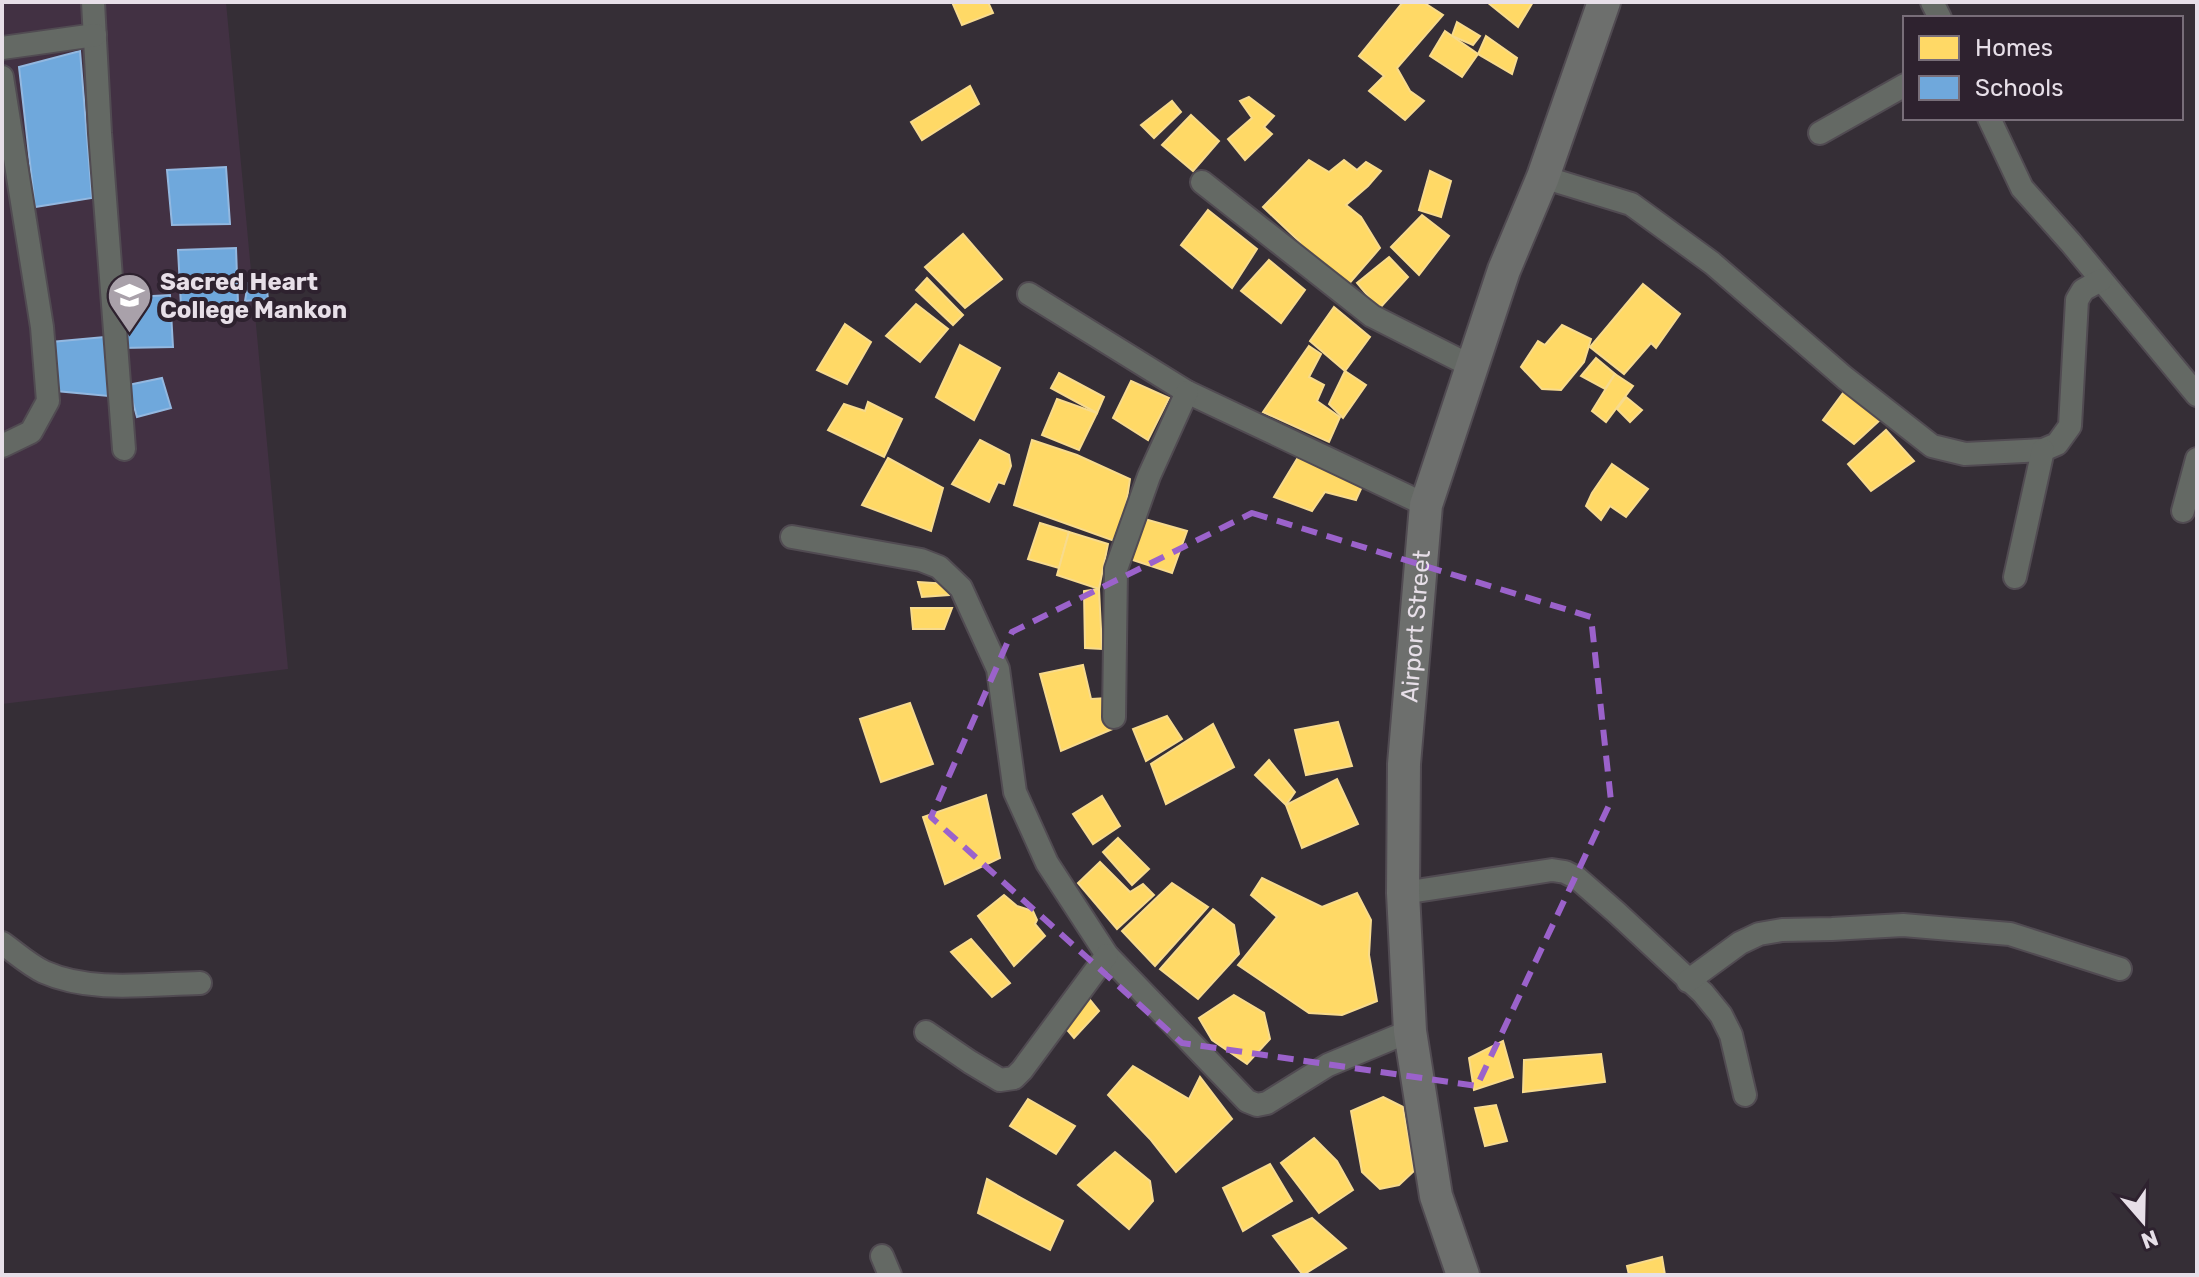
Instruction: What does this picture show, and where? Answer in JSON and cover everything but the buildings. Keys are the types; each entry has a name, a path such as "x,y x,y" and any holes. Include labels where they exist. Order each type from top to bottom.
{"highway":[{"name":"Airport Street","path":"1463,1275 1436,1196 1410,1031 1403,893 1404,764 1426,505 1504,270 1543,177 1604,2"}],"street":[{"path":"93,2 124,449"},
{"path":"2,48 95,35"},
{"path":"2,77 42,327 48,401 31,432 2,446"},
{"path":"1820,133 1903,86"},
{"path":"1990,120 2022,188 2197,395"},
{"path":"1543,177 1631,204 1712,263 1845,378 1932,446 1965,454 2043,450 2057,444 2070,426 2077,300 2083,290 2101,280"},
{"path":"1202,182 1372,316 1471,366"},
{"path":"1029,294 1187,392 1426,505"},
{"path":"1114,717 1116,569 1149,476 1187,392"},
{"path":"2015,577 2043,450"},
{"path":"2183,511 2197,459"},
{"path":"792,537 921,560 939,567 961,588 998,669 1015,792 1047,863 1107,955 1247,1101 1257,1105 1267,1103 1328,1065 1410,1031"},
{"path":"1403,893 1552,870 1577,878 1703,993 1721,1015 1731,1035 1745,1095"},
{"path":"1688,981 1740,943 1759,934 1782,930 1903,925 2010,934 2120,969"},
{"path":"2,943 42,971 69,980 96,985 200,983"},
{"path":"926,1032 1000,1080 1014,1078 1107,955"}],"highlighted area":[{"path":"1252,513 1591,617 1611,801 1477,1086 1182,1043 931,817 1012,632"}],"shaded area":[{"name":"Sacred Heart College Mankon","path":"2,2 226,2 288,669 2,704"}],"place":[{"name":"Sacred Heart College Mankon","path":"129,335"}]}
